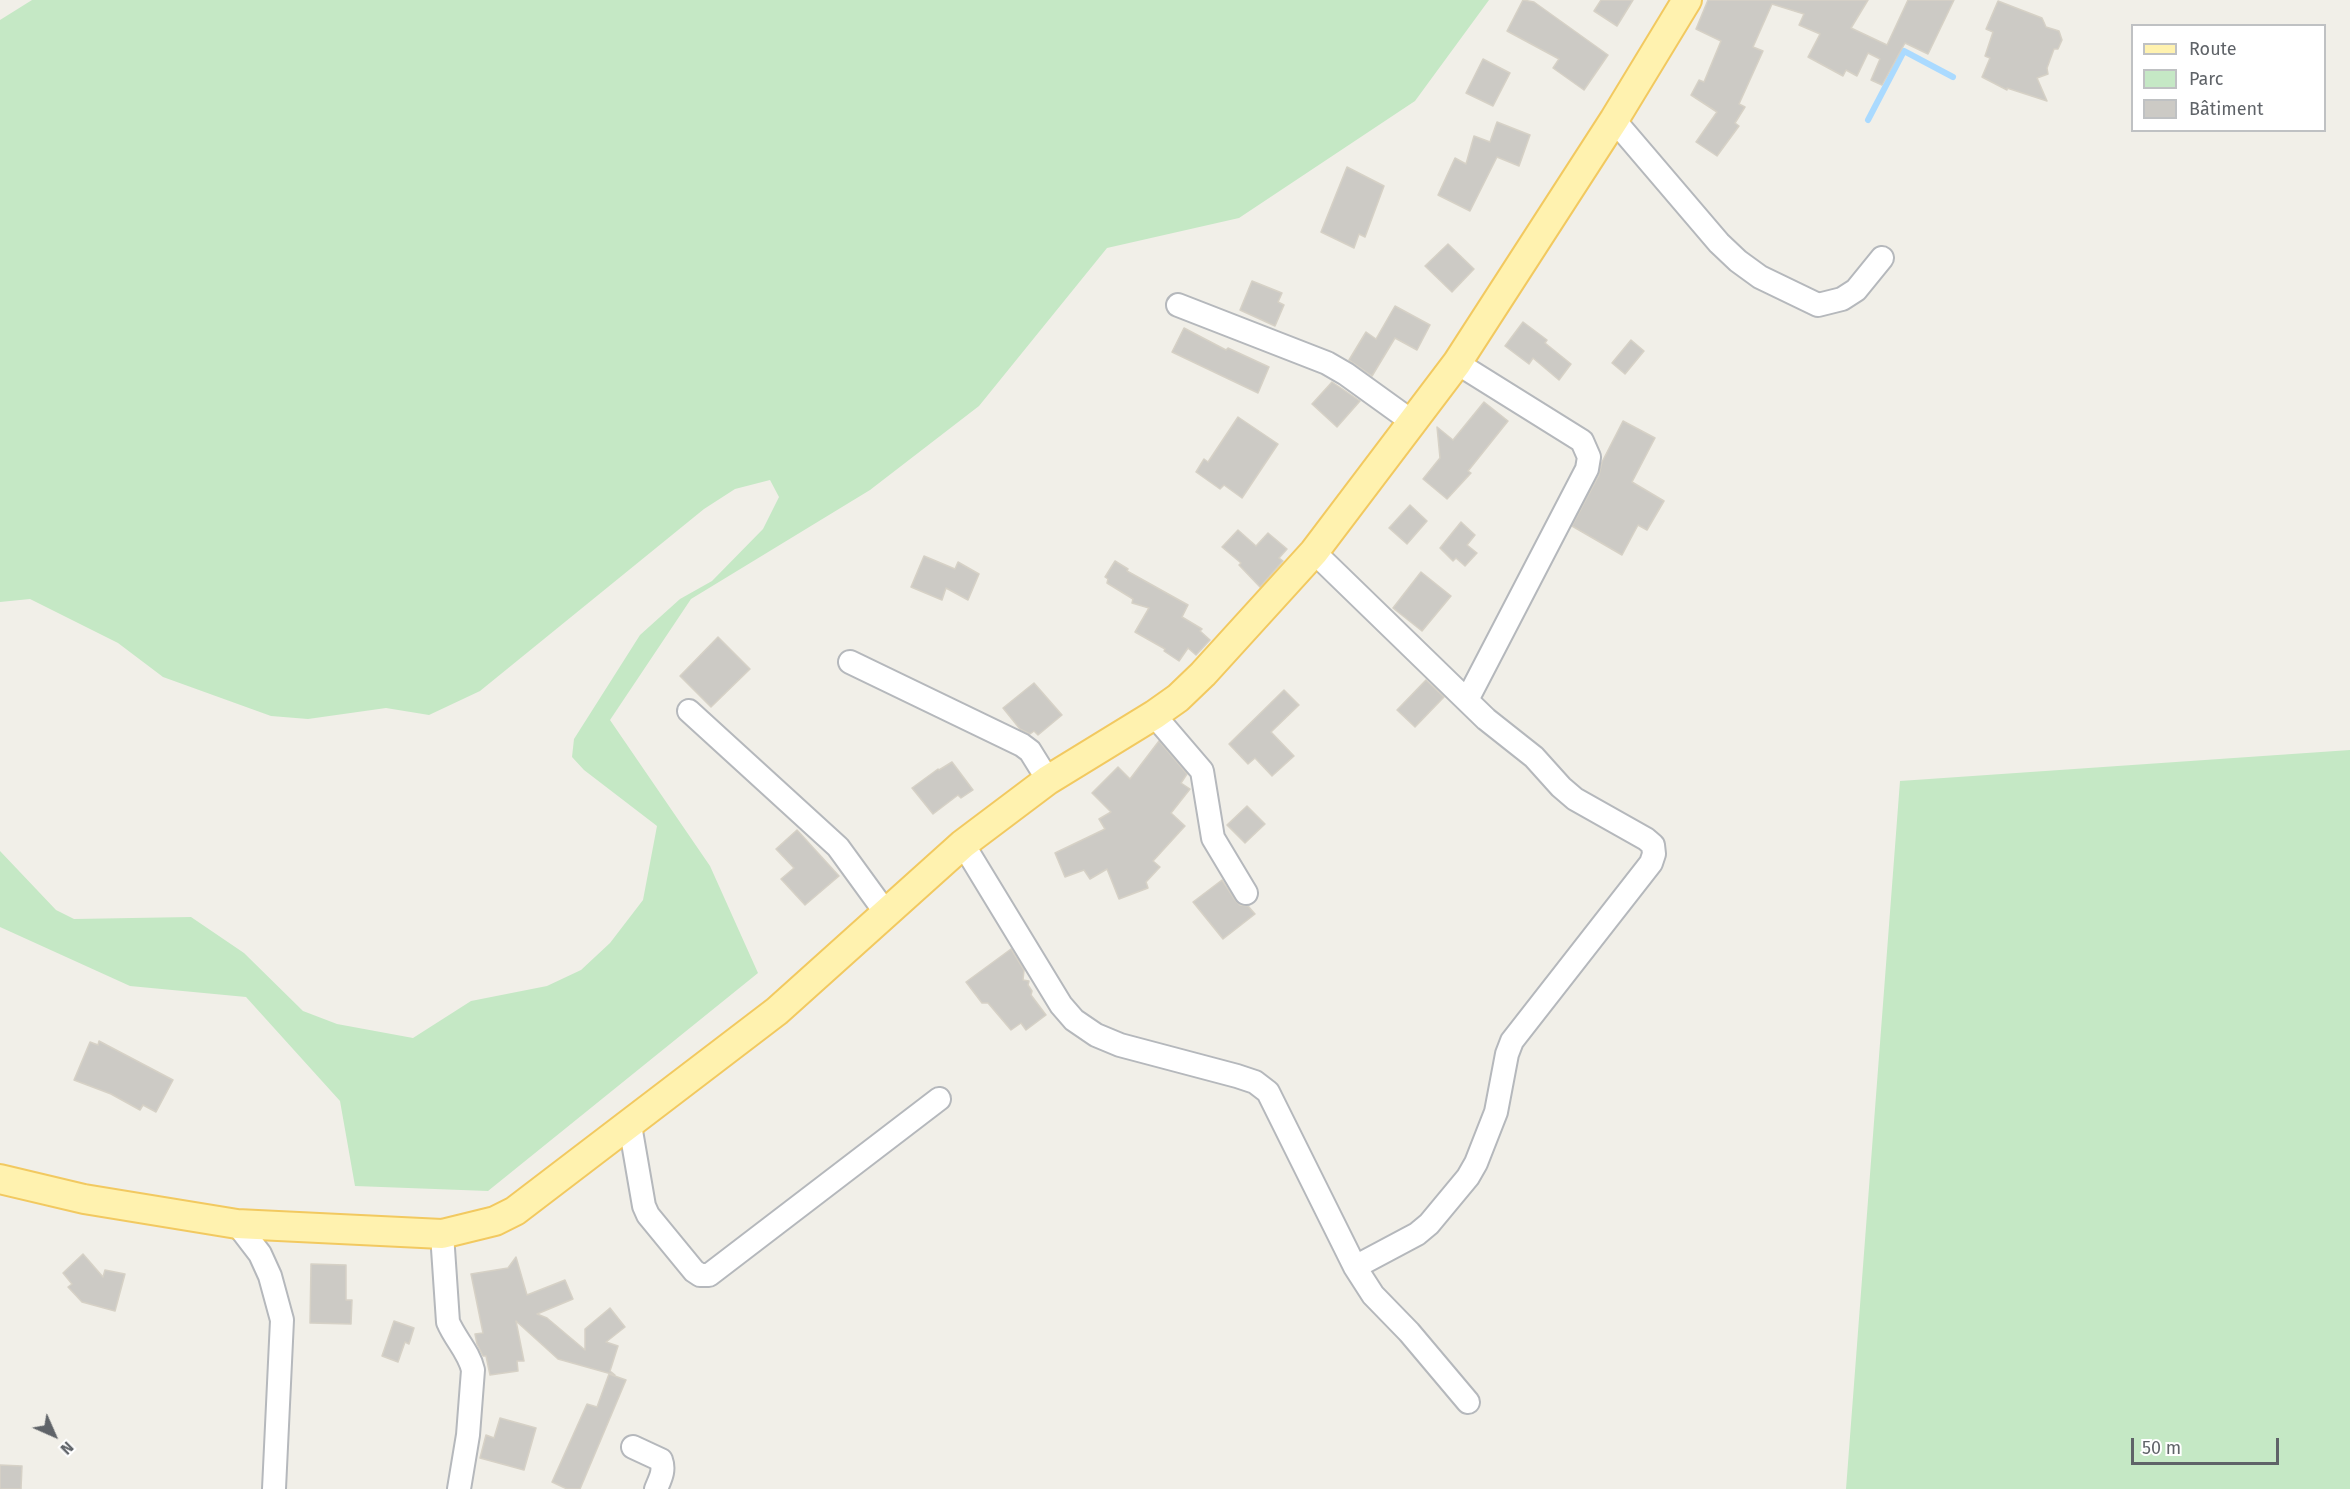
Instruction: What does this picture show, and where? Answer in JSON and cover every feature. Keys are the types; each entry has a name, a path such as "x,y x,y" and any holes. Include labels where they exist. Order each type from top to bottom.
{"main road":[{"path":"0,1179 84,1199 237,1224 442,1234 495,1221 515,1211 777,1011 963,844 1048,780 1178,698 1203,674 1314,552 1414,423 1457,363 1614,120 1687,0"}],"street":[{"path":"1614,120 1719,243 1760,277 1818,305 1842,299 1856,290 1882,258"},
{"path":"1178,305 1327,363 1414,423"},
{"path":"1457,363 1582,441 1589,457 1587,469 1467,700"},
{"path":"1314,552 1486,719 1534,757 1561,787 1575,799 1646,839 1653,845 1654,854 1651,863 1512,1041 1507,1054 1496,1112 1476,1163 1468,1177 1429,1224 1417,1234 1355,1267"},
{"path":"850,662 1022,745 1030,752 1048,780"},
{"path":"689,711 838,847 886,913"},
{"path":"1154,715 1202,771 1213,838 1246,893"},
{"path":"963,844 1061,1005 1074,1020 1096,1035 1120,1045 1237,1076 1255,1083 1268,1092 1355,1267 1373,1295 1409,1332 1468,1402"},
{"path":"630,1125 644,1206 648,1215 694,1271 700,1275 709,1275 939,1098"},
{"path":"237,1224 260,1254 267,1268 282,1320 274,1489"},
{"path":"442,1234 448,1322 471,1360 473,1370 468,1434 459,1489"},
{"path":"633,1447 661,1460 662,1475 656,1489"}],"green space":[{"path":"32,0 1489,0 1415,101 1239,218 1107,248 979,406 870,490 691,599 610,720 710,866 758,973 488,1191 355,1186 340,1101 246,997 130,986 0,927 0,851 56,910 74,919 191,917 244,953 303,1011 337,1024 413,1038 471,1001 547,986 581,970 610,943 643,900 657,826 584,770 572,757 574,739 640,635 680,599 712,581 763,529 779,497 770,480 735,489 704,509 480,691 429,715 386,708 308,719 271,716 163,677 118,643 30,599 0,602 0,20"},
{"path":"2350,750 2350,1489 1846,1489 1900,781"}],"building":[{"path":"1523,0 1534,2 1608,55 1584,90 1553,68 1559,59 1507,31"},
{"path":"1601,0 1633,0 1617,26 1594,11"},
{"path":"1708,0 1868,0 1851,28 1887,45 1908,0 1954,0 1928,54 1905,43 1882,85 1871,80 1880,59 1868,53 1857,76 1846,70 1843,76 1808,57 1820,34 1799,25 1804,14 1772,4 1753,47 1763,51 1739,104 1745,107 1735,123 1739,126 1717,156 1696,142 1717,112 1691,95 1699,80 1704,82 1721,41 1696,29"},
{"path":"1998,1 2042,18 2046,27 2059,31 2062,40 2058,49 2054,49 2047,68 2048,74 2037,78 2047,101 2007,88 2007,90 1982,77 1990,58 1985,56 1993,32 1986,29"},
{"path":"1483,59 1510,73 1493,106 1466,93"},
{"path":"1497,122 1530,135 1519,166 1497,157 1470,211 1438,195 1455,158 1466,164 1474,136 1490,142"},
{"path":"1347,167 1384,186 1365,237 1359,234 1354,248 1321,232"},
{"path":"1448,244 1474,269 1452,292 1425,266"},
{"path":"1252,281 1282,293 1278,302 1284,305 1275,326 1240,310"},
{"path":"1395,306 1430,325 1417,350 1395,338 1372,376 1349,360 1366,332 1376,339"},
{"path":"1523,322 1547,340 1545,343 1571,364 1559,380 1533,358 1529,364 1505,346"},
{"path":"1184,328 1226,350 1228,348 1269,367 1258,393 1172,352"},
{"path":"1631,340 1644,351 1625,374 1612,363"},
{"path":"1332,382 1360,401 1337,427 1312,404"},
{"path":"1484,402 1508,421 1468,471 1471,473 1447,499 1423,479 1440,458 1437,427 1453,440"},
{"path":"1238,417 1278,444 1242,498 1224,485 1220,489 1196,472 1204,459 1208,462"},
{"path":"1623,421 1655,438 1632,482 1664,501 1647,530 1638,525 1622,555 1572,526 1599,475 1602,462"},
{"path":"1410,505 1427,521 1407,544 1389,528"},
{"path":"1461,522 1475,535 1467,545 1477,553 1465,566 1456,558 1453,561 1440,548"},
{"path":"1238,530 1256,546 1268,533 1287,549 1279,558 1283,561 1260,587 1239,565 1241,563 1222,547"},
{"path":"924,556 955,569 958,562 979,574 968,600 946,588 942,600 911,587"},
{"path":"1115,561 1128,569 1127,571 1188,605 1182,617 1202,629 1200,631 1210,640 1196,655 1188,648 1179,661 1164,651 1165,649 1135,632 1149,608 1132,603 1133,599 1107,583 1108,579 1105,577"},
{"path":"1421,572 1451,596 1422,631 1393,608"},
{"path":"718,637 750,669 711,707 680,676"},
{"path":"1426,680 1444,697 1415,727 1397,710"},
{"path":"1034,683 1062,715 1038,735 1034,731 1030,734 1020,729 1003,708"},
{"path":"1284,690 1299,705 1271,732 1294,756 1272,776 1255,758 1248,764 1229,744"},
{"path":"1159,741 1187,774 1181,783 1190,789 1171,813 1185,826 1153,861 1160,867 1146,882 1148,888 1119,899 1107,869 1090,879 1084,870 1065,877 1055,853 1105,829 1099,819 1111,812 1092,793 1118,767 1130,779"},
{"path":"952,762 973,790 961,798 958,795 933,814 912,788"},
{"path":"1247,806 1265,824 1245,843 1227,825"},
{"path":"797,830 839,876 805,905 781,879 794,868 776,849"},
{"path":"1222,880 1235,900 1240,905 1248,906 1255,914 1223,939 1193,902"},
{"path":"1011,949 1024,970 1023,980 1029,981 1031,995 1046,1015 1026,1030 1021,1023 1011,1030 988,1003 982,1003 966,982"},
{"path":"99,1041 173,1080 156,1112 143,1105 140,1110 111,1094 74,1080 90,1042 98,1045"},
{"path":"83,1254 103,1277 105,1270 125,1274 115,1311 82,1302 68,1287 72,1284 63,1273"},
{"path":"516,1257 527,1295 565,1280 573,1299 537,1314 547,1318 585,1350 585,1329 610,1308 625,1327 606,1342 618,1346 610,1371 615,1375 558,1359 516,1321 524,1361 517,1361 518,1371 490,1375 486,1356 483,1356 477,1344 475,1334 483,1333 471,1274 508,1268"},
{"path":"311,1264 346,1265 346,1300 352,1300 351,1324 310,1323"},
{"path":"394,1321 414,1328 409,1344 405,1342 398,1362 382,1356"},
{"path":"609,1374 626,1380 580,1489 567,1489 552,1482 587,1404 597,1407"},
{"path":"500,1418 536,1428 524,1470 480,1458 486,1435 494,1438"},
{"path":"0,1465 22,1466 21,1489 0,1489"}],"waterway":[{"path":"1868,120 1904,51 1953,77"}]}
